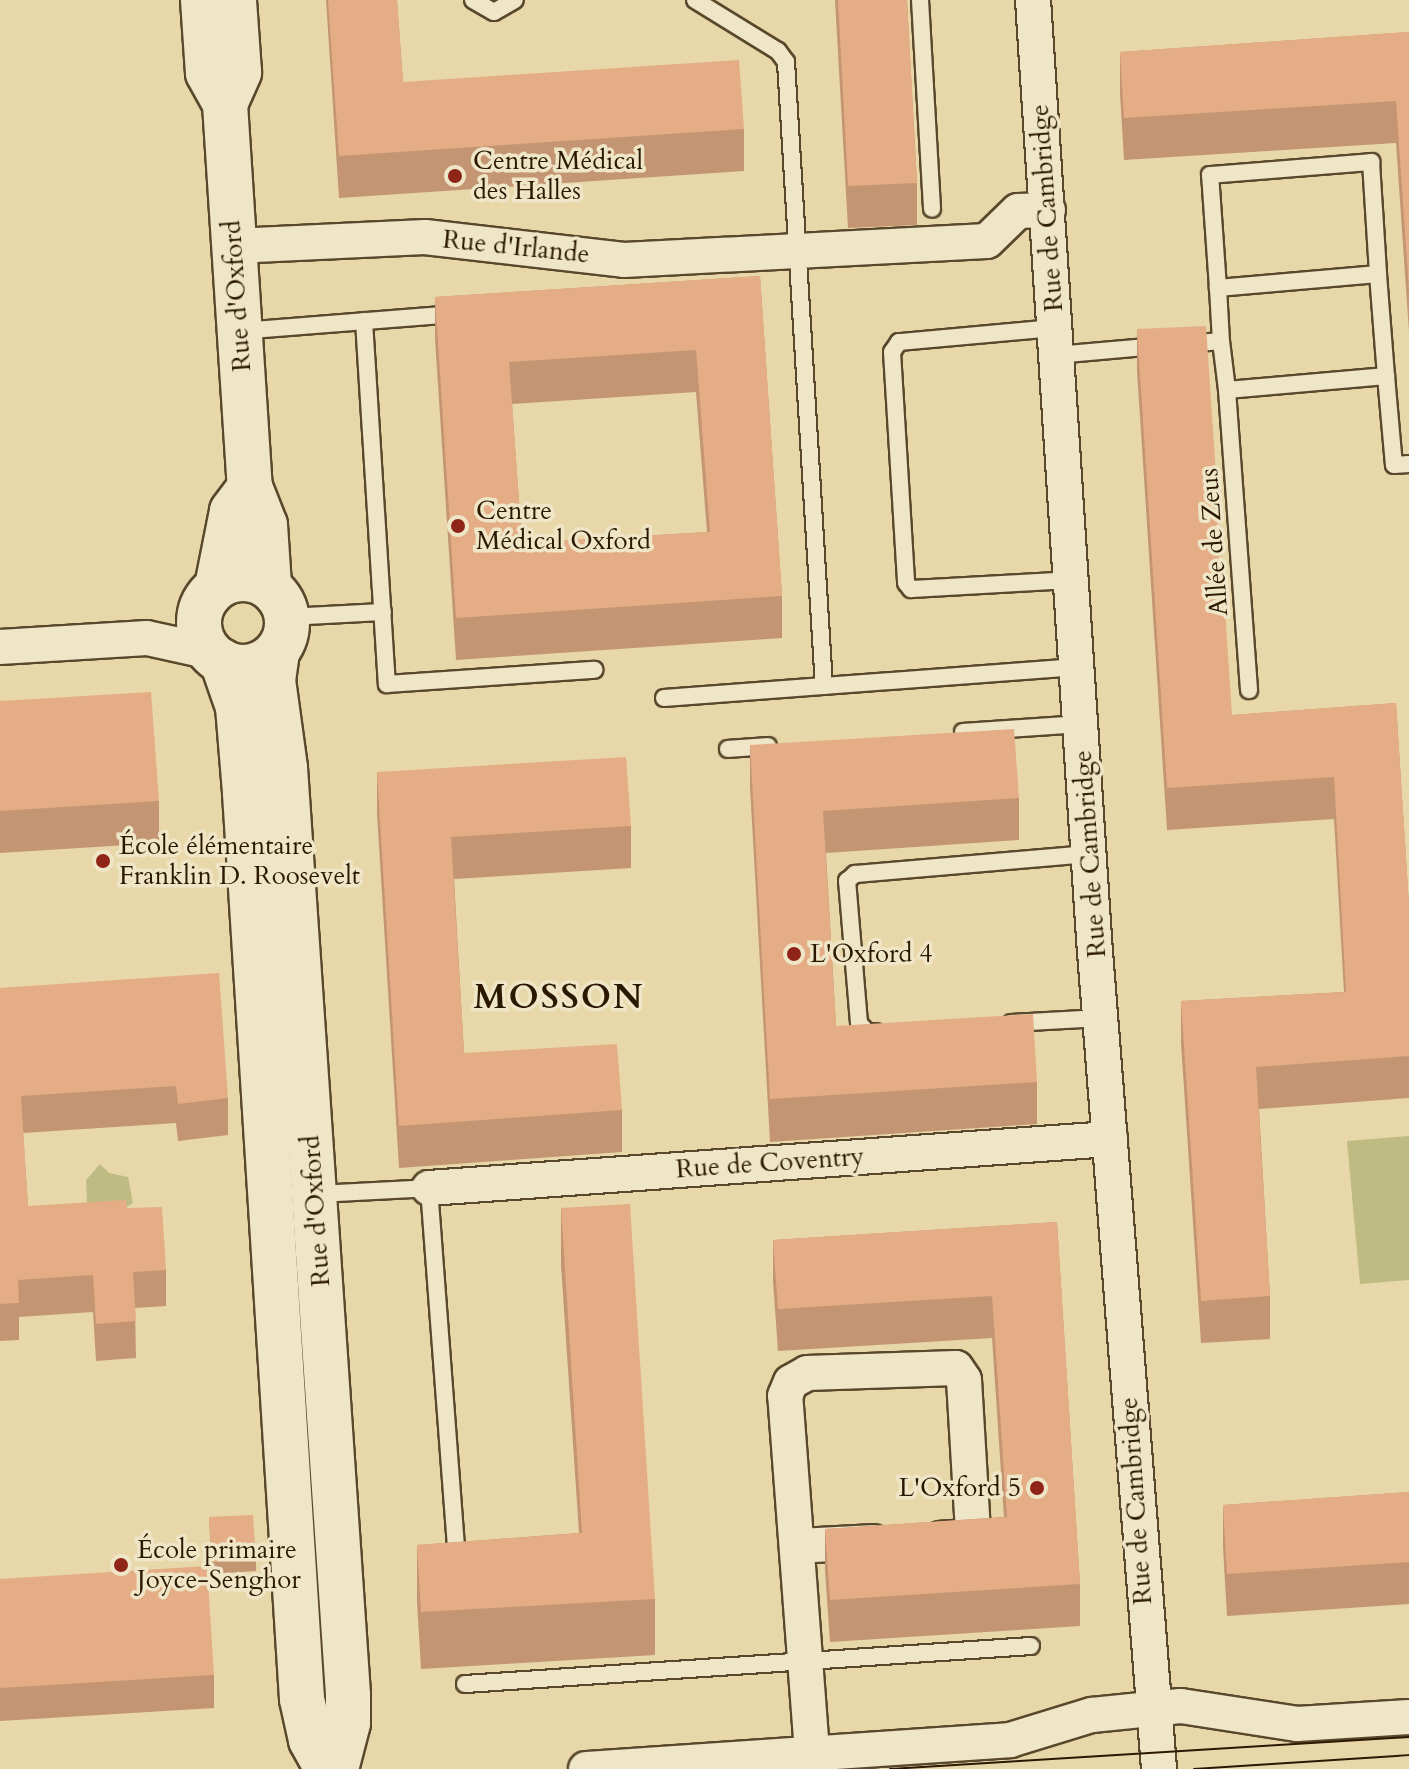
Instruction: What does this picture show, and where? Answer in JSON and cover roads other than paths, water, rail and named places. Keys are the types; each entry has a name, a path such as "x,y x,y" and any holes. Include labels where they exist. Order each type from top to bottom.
{"street":[{"name":"Rue d'Oxford","path":"203,0 208,73 225,104 250,487 262,512 277,619 273,680 285,768 348,1695 348,1723 336,1769"},
{"name":"Rue d'Oxford","path":"225,104 239,72 234,0"},
{"name":"Rue de Cambridge","path":"1033,0 1089,854 1159,1769"},
{"name":"Rue d'Irlande","path":"234,246 425,237 624,260 987,241 1018,211 1048,210"},
{"name":"Rue d'Oxford","path":"250,487 232,511 217,587 207,598 199,625 238,707 302,1699 308,1732 327,1769"},
{"path":"0,647 147,638 251,666 277,619 243,578 217,587"},
{"name":"Rue de Coventry","path":"429,1188 1110,1139"},
{"path":"797,1546 967,1537 973,1530 964,1380 956,1368 807,1373 791,1382 785,1396 812,1752"},
{"path":"586,1769 1010,1740 1092,1715 1153,1708 1235,1712 1297,1724 1409,1717"}],"lane":[{"path":"473,0 494,12 515,0"},
{"path":"695,0 778,51 786,62 824,686"},
{"path":"920,0 932,209"},
{"name":"Allée de Zeus","path":"1249,690 1210,175 1371,162 1394,465 1409,464"},
{"path":"1218,288 1378,274"},
{"path":"240,331 473,313"},
{"path":"364,321 387,684 595,670"},
{"path":"1071,580 911,589 906,583 892,352 899,342 1221,341"},
{"path":"1227,390 1386,376"},
{"path":"277,619 383,612"},
{"path":"664,698 1077,667"},
{"path":"941,734 1081,724"},
{"path":"728,749 789,745"},
{"path":"897,1030 867,1032 859,1023 847,881 855,874 1089,854"},
{"path":"990,1024 1101,1018"},
{"path":"315,1194 429,1188 458,1572"},
{"path":"465,1684 1031,1646"}],"tram line":[{"path":"890,1769 1409,1737"},
{"path":"1194,1769 1409,1755"}],"place":[{"name":"Centre Médical des Halles","path":"455,176"},
{"name":"Centre Médical Oxford","path":"458,526"},
{"name":"École élémentaire Franklin D. Roosevelt","path":"103,861"},
{"name":"L'Oxford 4","path":"794,954"},
{"name":"L'Oxford 5","path":"1037,1488"},
{"name":"École primaire Joyce-Senghor","path":"121,1565"}],"district":[{"name":"MOSSON","path":"559,998"}]}
